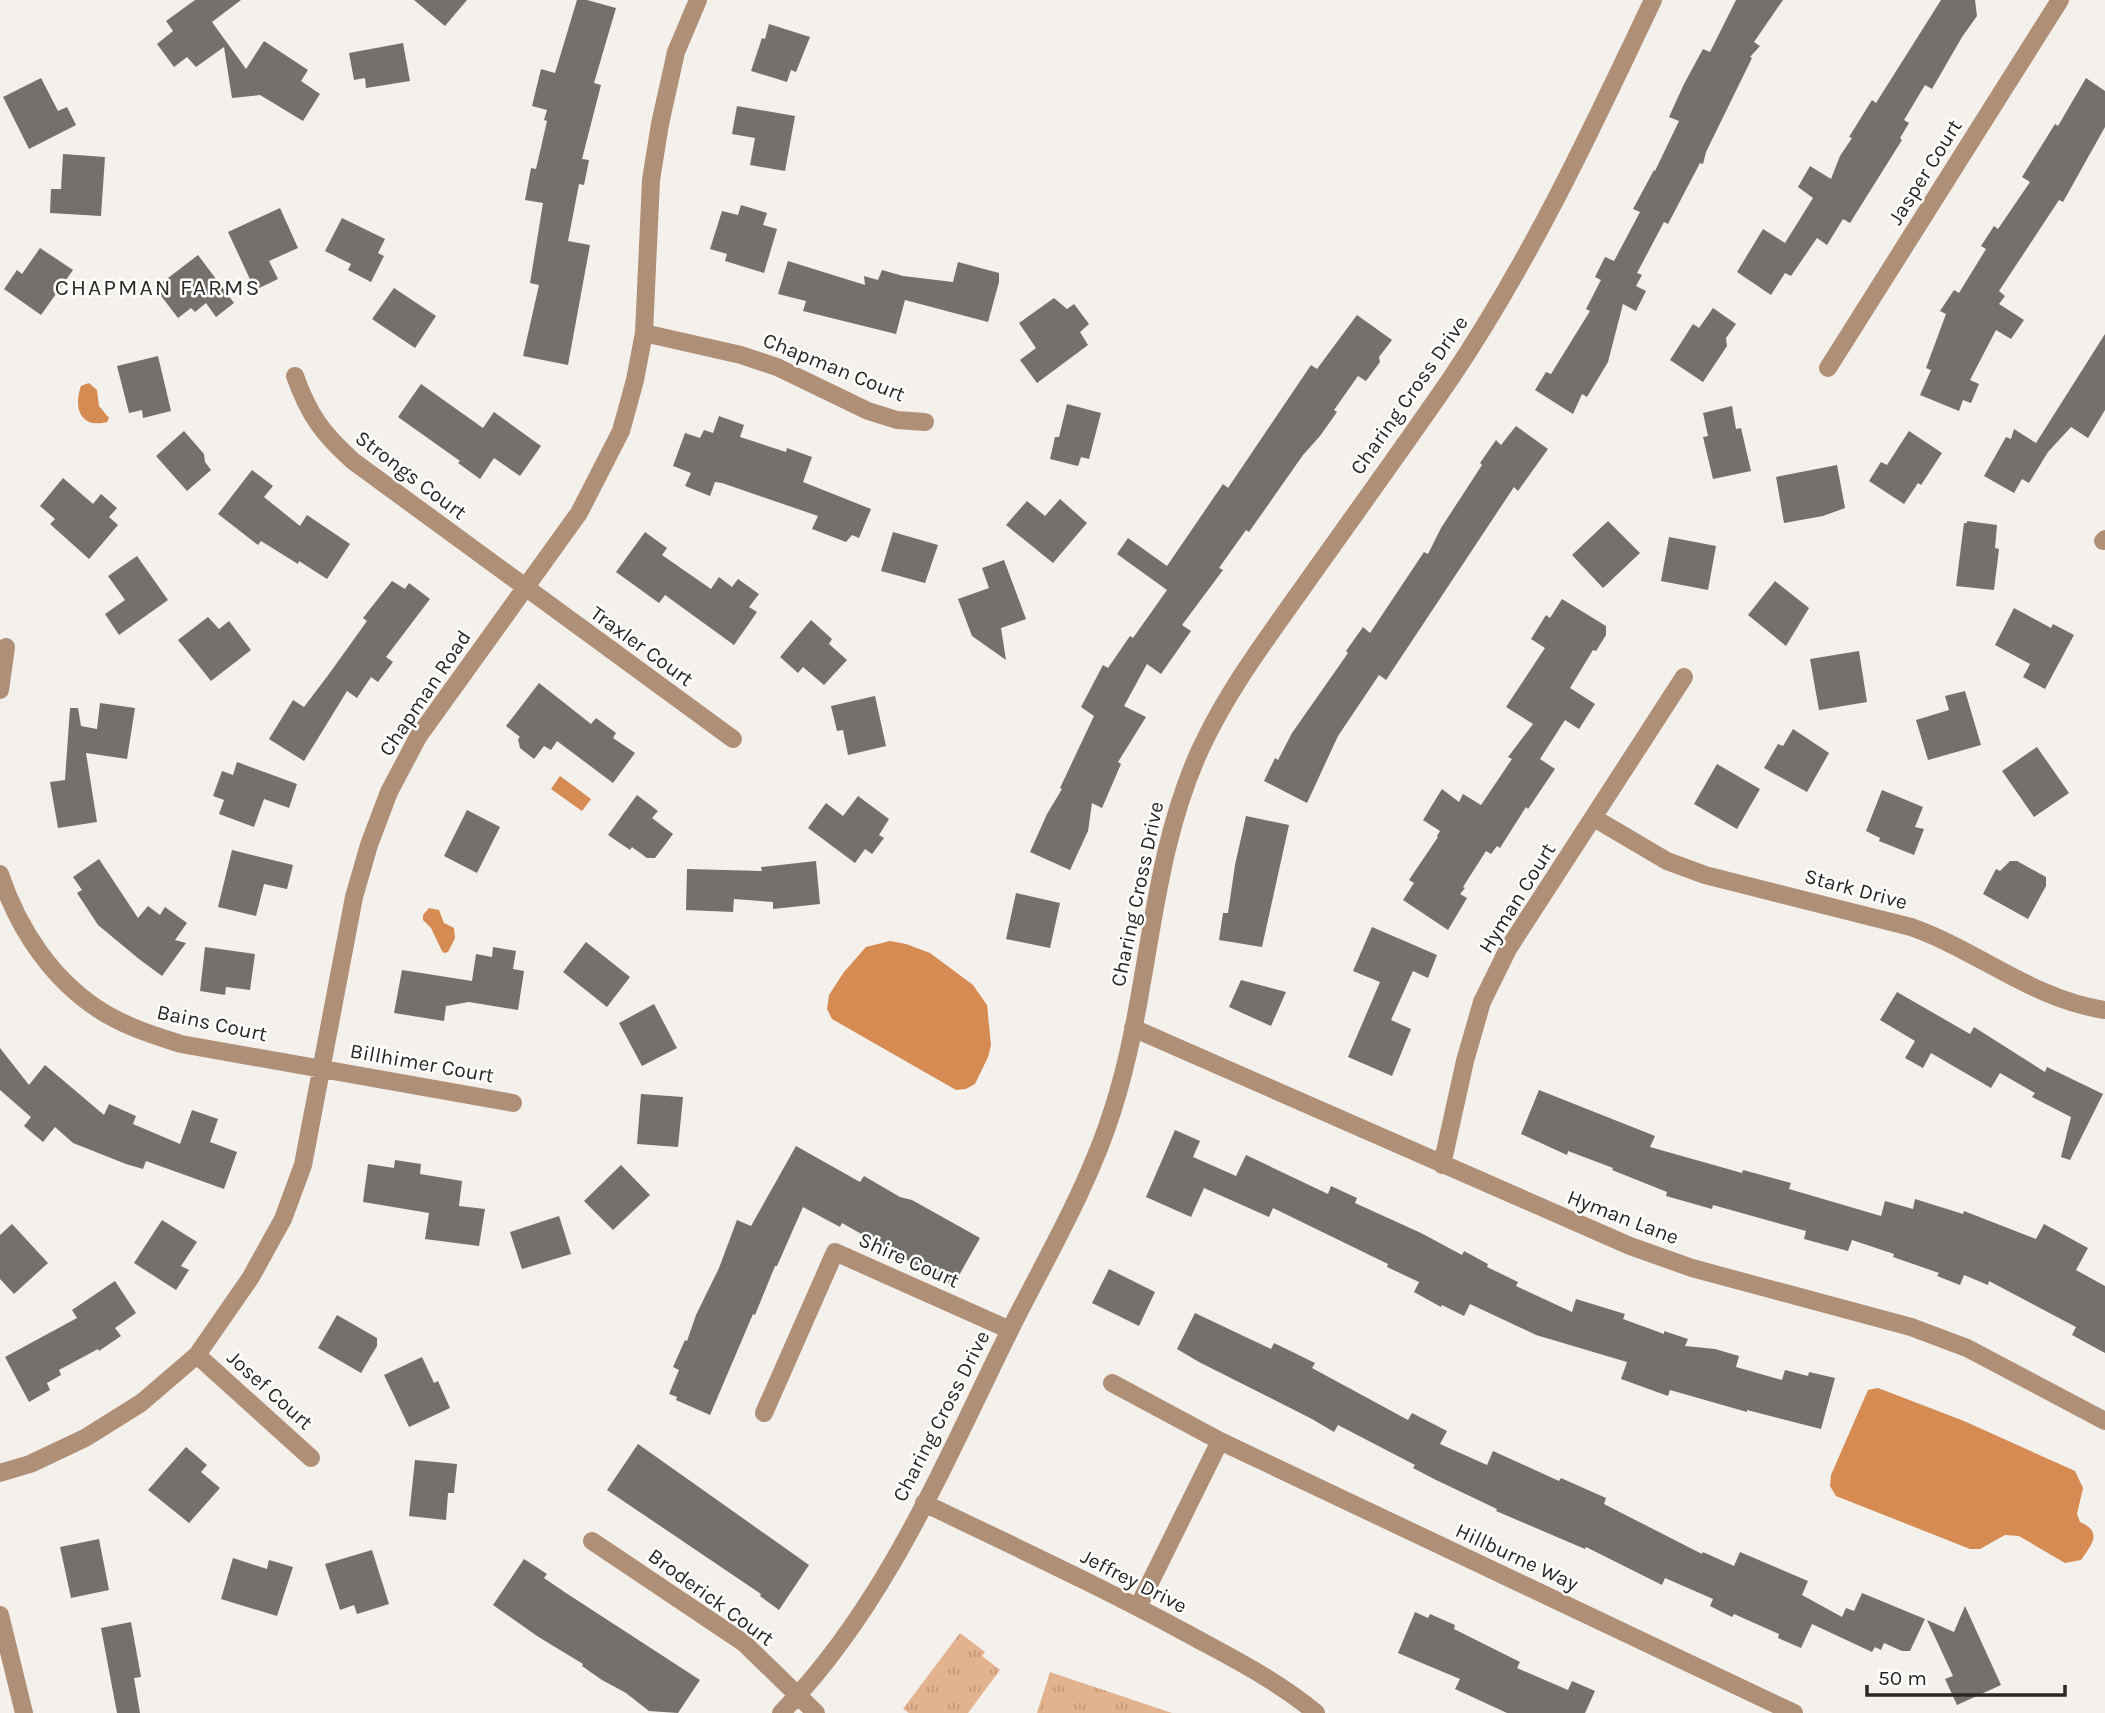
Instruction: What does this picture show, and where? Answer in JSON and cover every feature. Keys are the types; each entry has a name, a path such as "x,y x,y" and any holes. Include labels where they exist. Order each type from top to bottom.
{"street":[{"name":"Chapman Road","path":"0,1473 30,1464 85,1438 141,1402 197,1355 251,1277 283,1219 303,1166 354,897 369,845 389,792 418,737 579,513 621,431 644,333 651,180 660,124 676,52 698,0"},
{"name":"Charing Cross Drive","path":"781,1713 840,1645 874,1596 924,1503 1090,1168 1113,1110 1133,1028 1162,865 1179,800 1207,736 1231,689 1449,380 1491,316 1525,258 1653,0"},
{"name":"Jasper Court","path":"1828,368 2060,0"},
{"name":"Chapman Court","path":"644,333 741,355 777,367 868,411 897,420 925,422"},
{"name":"Strongs Court","path":"295,376 306,406 328,439 353,461 524,589"},
{"name":"Traxler Court","path":"524,589 733,739"},
{"path":"0,691 6,647"},
{"name":"Hyman Court","path":"1442,1165 1465,1061 1482,1002 1508,949 1684,677"},
{"name":"Stark Drive","path":"1594,818 1679,866 1911,927 1934,935 2050,996 2105,1010"},
{"name":"Bains Court","path":"0,874 8,898 24,930 50,967 106,1014 142,1031 181,1044 323,1069"},
{"name":"Hyman Lane","path":"1133,1028 1575,1224 1692,1268 1911,1326 1967,1348 2105,1421"},
{"name":"Billhimer Court","path":"323,1069 513,1103"},
{"name":"Shire Court","path":"764,1413 835,1252 1010,1330"},
{"name":"Josef Court","path":"197,1355 312,1458"},
{"name":"Hillburne Way","path":"1112,1383 1220,1441 1794,1713"},
{"path":"1138,1607 1220,1441"},
{"name":"Jeffrey Drive","path":"924,1503 1138,1607 1248,1667 1298,1698 1316,1713"},
{"name":"Broderick Court","path":"592,1541 744,1643 816,1713"},
{"path":"0,1615 24,1713"}],"green space":[{"path":"960,1633 985,1652 982,1656 1000,1670 968,1713 909,1713 903,1709"},
{"path":"1050,1672 1172,1713 1037,1713"}],"shaded area":[{"path":"89,383 97,390 99,406 109,418 107,422 91,422 81,415 78,402 81,386"},
{"path":"560,776 591,799 582,811 551,789"},
{"path":"429,908 439,910 444,923 454,928 455,938 448,952 442,951 431,928 423,920 423,915"},
{"path":"890,941 930,953 973,985 987,1005 991,1045 988,1057 975,1084 966,1089 956,1090 832,1019 827,1009 829,995 844,972 866,947"},
{"path":"1878,1388 1964,1421 2075,1471 2083,1488 2077,1514 2080,1522 2093,1534 2092,1544 2081,1560 2065,1563 2019,1536 2005,1535 1980,1549 1970,1549 1836,1496 1830,1486 1831,1475 1868,1390"}],"building":[{"path":"195,0 241,0 212,22 246,69 264,41 308,70 301,81 320,94 303,121 260,95 232,98 224,47 196,67 187,57 174,67 157,44 173,31 166,21"},
{"path":"414,0 467,0 445,26"},
{"path":"577,0 616,8 594,83 601,85 582,159 589,160 584,185 579,184 568,241 590,245 568,365 523,356 539,285 530,283 543,203 525,200 531,168 536,169 547,121 544,120 547,110 532,106 541,69 555,73"},
{"path":"1736,0 1783,0 1754,42 1760,46 1750,57 1752,58 1706,152 1703,164 1700,163 1668,224 1664,222 1637,273 1642,275 1636,286 1646,291 1636,311 1623,304 1608,362 1587,397 1582,394 1573,414 1535,390 1546,372 1551,374 1590,311 1586,309 1601,280 1595,277 1605,257 1614,261 1640,212 1633,209 1679,121 1669,117 1684,84 1703,49 1710,52"},
{"path":"1941,0 1975,0 1977,16 1932,89 1925,85 1904,120 1909,123 1900,138 1902,140 1850,223 1843,219 1827,245 1817,238 1791,276 1785,273 1771,295 1737,272 1763,229 1785,243 1813,198 1798,187 1810,166 1831,179 1840,156 1852,138 1849,137 1872,100 1876,103"},
{"path":"769,24 810,37 796,72 791,70 787,82 751,71"},
{"path":"403,43 410,81 366,88 365,78 354,80 349,53"},
{"path":"41,78 58,111 67,107 76,125 29,149 3,97"},
{"path":"2086,78 2105,91 2105,127 2063,202 2059,200 1999,291 2005,296 1999,304 2024,320 2011,339 1996,330 1970,380 1979,384 1971,403 1963,400 1959,411 1920,395 1931,370 1926,368 1946,314 1940,311 1954,290 1959,293 1986,249 1981,246 1994,226 1998,229 2030,182 2022,177 2055,124 2058,126"},
{"path":"737,106 795,116 785,171 750,165 755,138 732,134"},
{"path":"63,154 105,157 101,216 50,213 51,189 61,189"},
{"path":"741,205 767,213 763,225 777,229 764,273 725,261 727,254 710,249 722,211 738,215"},
{"path":"280,208 298,248 269,261 278,279 255,290 228,232"},
{"path":"342,218 385,239 378,253 384,256 371,282 348,270 351,264 325,251"},
{"path":"40,248 73,270 41,315 4,289 17,270 22,274"},
{"path":"198,255 234,303 216,317 206,303 195,312 191,308 178,318 155,288"},
{"path":"788,261 865,285 864,276 878,280 882,270 903,276 953,282 958,262 999,273 999,282 988,322 905,300 896,334 803,311 806,301 778,294"},
{"path":"394,288 436,316 415,348 372,319"},
{"path":"1054,298 1067,309 1074,304 1089,324 1080,332 1088,345 1037,383 1020,360 1036,348 1019,323"},
{"path":"1713,308 1736,324 1726,338 1727,346 1703,382 1670,360 1693,324 1699,328"},
{"path":"1357,315 1392,340 1379,357 1380,362 1366,381 1358,376 1320,436 1219,568 1223,570 1182,625 1191,631 1161,674 1147,664 1124,706 1146,717 1118,762 1121,764 1102,808 1092,803 1088,831 1070,870 1030,852 1062,789 1060,788 1094,716 1081,707 1103,665 1108,668 1167,590 1117,554 1128,538 1167,566 1223,484 1228,488 1311,365 1317,369"},
{"path":"2105,334 2105,410 2088,438 2071,427 2048,452 2029,483 2022,479 2014,493 1984,476 2006,437 2011,439 2014,429 2036,443"},
{"path":"158,356 171,411 143,418 142,410 129,413 117,366"},
{"path":"421,384 483,428 494,412 541,446 520,476 494,458 480,479 458,463 460,461 398,417"},
{"path":"1067,404 1101,413 1089,459 1081,457 1078,466 1050,459 1055,437 1059,437"},
{"path":"1732,406 1736,429 1741,428 1751,471 1713,479 1703,437 1708,436 1703,413"},
{"path":"719,416 744,425 740,437 786,452 787,448 812,457 803,482 871,509 859,538 852,535 846,542 812,529 818,516 722,483 715,482 710,496 685,486 691,473 673,466 685,433 700,438 704,430 713,433"},
{"path":"1516,426 1548,449 1518,491 1514,487 1386,680 1379,675 1338,736 1307,803 1264,781 1275,758 1278,760 1292,733 1363,627 1370,633 1424,552 1428,554 1441,528 1496,440 1501,445"},
{"path":"184,431 204,454 205,462 211,470 187,491 156,456"},
{"path":"1909,431 1942,453 1921,485 1918,483 1904,504 1869,481 1881,462 1887,465"},
{"path":"1837,465 1845,508 1823,516 1784,523 1776,477"},
{"path":"252,470 273,486 264,497 300,526 307,515 350,544 327,579 261,541 258,545 218,514"},
{"path":"63,478 93,504 101,494 117,508 109,517 118,525 89,559 50,524 55,519 40,506"},
{"path":"1060,499 1087,523 1053,563 1006,525 1027,501 1045,516"},
{"path":"1608,521 1640,553 1603,588 1572,555"},
{"path":"1967,521 1997,525 1995,548 1999,549 1994,590 1956,586 1964,523"},
{"path":"645,532 667,548 662,555 711,589 719,577 732,587 738,579 759,594 749,607 757,612 734,645 665,595 659,603 616,572"},
{"path":"893,532 938,545 925,583 881,571"},
{"path":"1669,537 1716,546 1708,590 1661,581"},
{"path":"137,556 168,600 119,635 105,614 125,600 108,576"},
{"path":"1004,560 1026,619 1001,628 1006,660 972,636 958,599 989,588 982,568"},
{"path":"392,581 405,589 409,583 430,599 386,657 393,662 378,682 371,677 357,698 347,691 304,761 269,739 293,700 304,707 367,621 363,618"},
{"path":"1775,581 1809,608 1786,646 1748,615"},
{"path":"1562,599 1606,626 1606,635 1596,651 1593,650 1570,688 1595,704 1579,729 1565,720 1540,759 1555,769 1500,848 1497,846 1491,854 1486,851 1463,887 1465,888 1460,894 1467,898 1448,930 1403,900 1414,883 1409,880 1440,831 1423,820 1442,789 1459,802 1463,794 1481,805 1512,759 1508,757 1533,724 1506,707 1545,648 1531,639 1546,615 1550,618"},
{"path":"2014,608 2051,628 2053,624 2074,635 2045,689 2023,677 2030,664 1995,645"},
{"path":"208,617 219,629 229,621 251,650 211,681 178,640"},
{"path":"811,620 832,639 829,644 847,660 824,685 803,667 798,673 780,657"},
{"path":"1859,651 1867,702 1819,710 1810,659"},
{"path":"539,683 591,724 596,718 616,733 613,738 635,753 613,783 557,741 551,750 544,746 534,759 520,748 520,737 506,726"},
{"path":"1965,691 1981,745 1928,760 1916,720 1949,710 1945,696"},
{"path":"875,696 886,746 848,755 843,730 837,731 831,706"},
{"path":"100,703 135,708 127,759 86,753 97,822 58,828 50,782 65,780 70,708 78,708 81,726 97,729"},
{"path":"1793,729 1829,753 1807,792 1764,768 1778,744 1783,746"},
{"path":"2037,747 2069,793 2034,817 2002,771"},
{"path":"237,762 297,784 289,808 264,799 254,827 219,814 224,800 213,796 222,771 233,775"},
{"path":"1717,764 1760,789 1737,829 1694,804"},
{"path":"1882,790 1923,807 1915,827 1924,829 1914,855 1879,841 1880,838 1866,831"},
{"path":"637,795 658,811 652,818 673,834 655,858 647,858 632,847 630,850 608,835"},
{"path":"858,796 889,819 879,835 884,838 872,854 865,849 855,863 808,828 826,803 843,816"},
{"path":"467,810 500,827 477,873 444,856"},
{"path":"1246,816 1289,825 1262,947 1219,940 1223,913 1228,913"},
{"path":"232,850 293,865 287,889 264,884 256,916 218,907"},
{"path":"99,859 138,918 148,906 160,915 165,907 187,923 175,940 186,943 162,976 98,925 77,893 82,890 73,877"},
{"path":"816,861 820,904 773,909 773,902 734,899 733,912 686,910 687,869 762,871 761,867"},
{"path":"2010,861 2017,861 2046,877 2046,886 2028,919 1983,894 1996,869 2000,871"},
{"path":"1016,893 1060,903 1050,948 1006,939"},
{"path":"1372,927 1437,955 1428,978 1413,971 1391,1020 1411,1029 1392,1076 1348,1057 1380,982 1353,971"},
{"path":"586,942 630,977 607,1007 563,972"},
{"path":"205,947 255,954 250,990 226,987 225,995 200,991"},
{"path":"493,947 516,951 513,969 524,971 518,1010 469,1002 446,1006 444,1021 394,1013 402,970 472,981 476,954 492,957"},
{"path":"1241,980 1286,992 1271,1026 1229,1007"},
{"path":"1897,992 1970,1034 1974,1027 2045,1072 2047,1067 2103,1094 2070,1160 2061,1157 2071,1117 2032,1097 2035,1093 2000,1073 1991,1088 1931,1053 1923,1068 1905,1058 1915,1041 1880,1020"},
{"path":"654,1004 677,1048 642,1066 619,1023"},
{"path":"0,1048 29,1085 45,1065 104,1115 109,1104 136,1116 133,1124 180,1144 192,1110 218,1119 210,1142 237,1152 224,1189 146,1161 143,1169 126,1164 73,1143 55,1127 43,1142 24,1126 31,1117 0,1090"},
{"path":"1539,1090 1655,1136 1650,1147 1742,1173 1743,1170 1791,1183 1789,1189 1881,1216 1885,1201 1913,1209 1915,1199 1963,1214 1964,1211 2036,1239 2044,1224 2088,1248 2076,1270 2105,1286 2105,1353 2072,1335 2076,1327 1989,1281 1988,1285 1964,1275 1960,1285 1937,1276 1939,1273 1893,1257 1894,1254 1852,1240 1848,1251 1804,1239 1806,1231 1713,1205 1712,1209 1666,1196 1667,1192 1612,1170 1613,1168 1568,1151 1567,1155 1521,1134"},
{"path":"641,1094 683,1097 678,1147 637,1144"},
{"path":"1175,1130 1200,1141 1193,1157 1236,1176 1246,1155 1328,1194 1331,1186 1357,1198 1355,1203 1462,1255 1464,1251 1488,1264 1487,1267 1518,1282 1516,1286 1572,1312 1576,1299 1625,1314 1623,1319 1664,1334 1664,1331 1688,1339 1685,1346 1715,1349 1739,1356 1736,1367 1782,1380 1785,1370 1808,1376 1809,1372 1835,1378 1821,1429 1670,1390 1668,1396 1621,1379 1627,1362 1536,1335 1470,1304 1464,1316 1442,1305 1441,1307 1414,1292 1419,1282 1273,1208 1269,1217 1204,1188 1191,1217 1146,1197"},
{"path":"796,1146 860,1182 864,1176 900,1197 912,1200 980,1238 953,1286 842,1223 840,1227 803,1207 710,1415 676,1400 677,1397 669,1394 679,1370 673,1367 719,1268 737,1220 751,1226"},
{"path":"395,1160 421,1164 420,1174 462,1181 459,1206 485,1209 479,1246 425,1239 429,1213 363,1202 368,1164 394,1168"},
{"path":"621,1165 650,1195 613,1230 584,1201"},
{"path":"559,1216 571,1254 522,1269 510,1232"},
{"path":"162,1220 197,1242 181,1266 189,1270 176,1290 134,1263"},
{"path":"12,1224 48,1263 14,1294 0,1279 0,1235"},
{"path":"1109,1269 1155,1292 1139,1326 1092,1303"},
{"path":"115,1281 136,1313 115,1328 121,1336 99,1351 98,1349 59,1370 61,1375 47,1383 50,1390 29,1402 5,1357 77,1318 72,1310"},
{"path":"1195,1313 1271,1349 1274,1343 1315,1363 1312,1368 1408,1420 1412,1413 1447,1431 1440,1444 1487,1465 1493,1451 1559,1481 1561,1478 1606,1498 1604,1504 1702,1554 1703,1552 1734,1566 1740,1552 1808,1581 1802,1595 1842,1617 1846,1608 1854,1611 1862,1593 1925,1619 1910,1651 1902,1651 1884,1643 1881,1650 1875,1647 1872,1652 1812,1624 1801,1648 1778,1638 1779,1634 1710,1606 1713,1599 1665,1578 1662,1585 1586,1547 1585,1549 1496,1511 1497,1509 1413,1468 1415,1465 1338,1425 1334,1432 1199,1362 1177,1349"},
{"path":"337,1315 377,1338 377,1346 361,1373 318,1348"},
{"path":"422,1357 434,1383 438,1381 450,1408 409,1427 384,1375"},
{"path":"638,1444 809,1565 779,1610 760,1596 761,1594 607,1490"},
{"path":"186,1447 207,1465 201,1472 220,1488 189,1523 148,1490"},
{"path":"415,1460 457,1464 454,1493 448,1493 446,1520 409,1516"},
{"path":"99,1539 109,1590 71,1598 60,1547"},
{"path":"372,1550 389,1604 357,1614 354,1605 340,1610 325,1564"},
{"path":"233,1558 267,1569 269,1560 293,1567 277,1616 221,1599"},
{"path":"524,1559 547,1574 544,1578 700,1680 678,1713 649,1711 493,1605"},
{"path":"1965,1606 2001,1685 1957,1705 1945,1679 1953,1676 1927,1620 1954,1632"},
{"path":"1415,1612 1428,1618 1430,1614 1455,1625 1454,1629 1520,1662 1517,1668 1568,1690 1572,1681 1595,1691 1585,1713 1507,1713 1455,1689 1460,1679 1398,1653"},
{"path":"131,1622 141,1677 134,1678 140,1713 117,1713 101,1628"}],"district":[{"name":"CHAPMAN FARMS","path":"158,287"}]}
